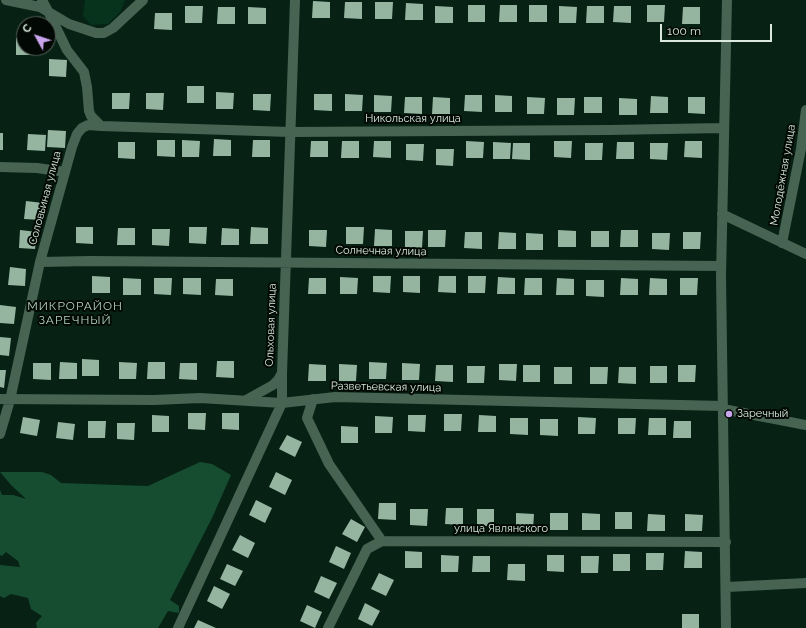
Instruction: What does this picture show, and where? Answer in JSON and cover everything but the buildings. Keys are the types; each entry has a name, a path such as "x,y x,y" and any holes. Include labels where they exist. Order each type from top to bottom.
{"street":[{"path":"6,0 40,7 69,24 96,33 104,33 113,28 143,0"},
{"path":"42,0 50,13 67,50 84,72 89,111 91,116 101,126"},
{"name":"Ольховая улица","path":"178,628 282,403 295,0"},
{"path":"726,628 727,587 721,266 727,0"},
{"name":"Молодёжная улица","path":"782,243 801,149 806,110"},
{"name":"Соловьиная улица","path":"0,434 5,399 40,262 72,147 77,134 82,128 88,125 101,126"},
{"name":"Никольская улица","path":"101,126 290,132 724,128"},
{"path":"0,167 36,168 65,172"},
{"name":"Молодёжная улица","path":"722,214 806,254"},
{"name":"Солнечная улица","path":"40,262 286,262 721,266"},
{"path":"246,400 272,385 278,380 282,373"},
{"name":"Разветьевская улица","path":"5,399 154,400 200,398 282,403 334,397 723,408 806,425"},
{"path":"313,399 307,418 329,464 382,541 367,549 328,628"},
{"name":"улица Являнского","path":"382,541 726,542"},
{"path":"727,587 806,583"}],"green space":[{"path":"85,0 125,0 121,11 108,24 91,25 83,16"},
{"path":"200,462 212,464 231,475 212,518 170,600 179,606 179,613 168,611 158,628 37,628 36,623 42,616 31,609 28,598 11,594 4,598 0,596 0,565 20,567 18,561 6,552 2,556 0,555 0,490 2,495 13,495 26,499 0,472 42,472 51,475 61,483 148,486"}],"place":[{"name":"Заречный","path":"729,414"}],"district":[{"name":"МИКРОРАЙОН ЗАРЕЧНЫЙ","path":"75,313"}]}
